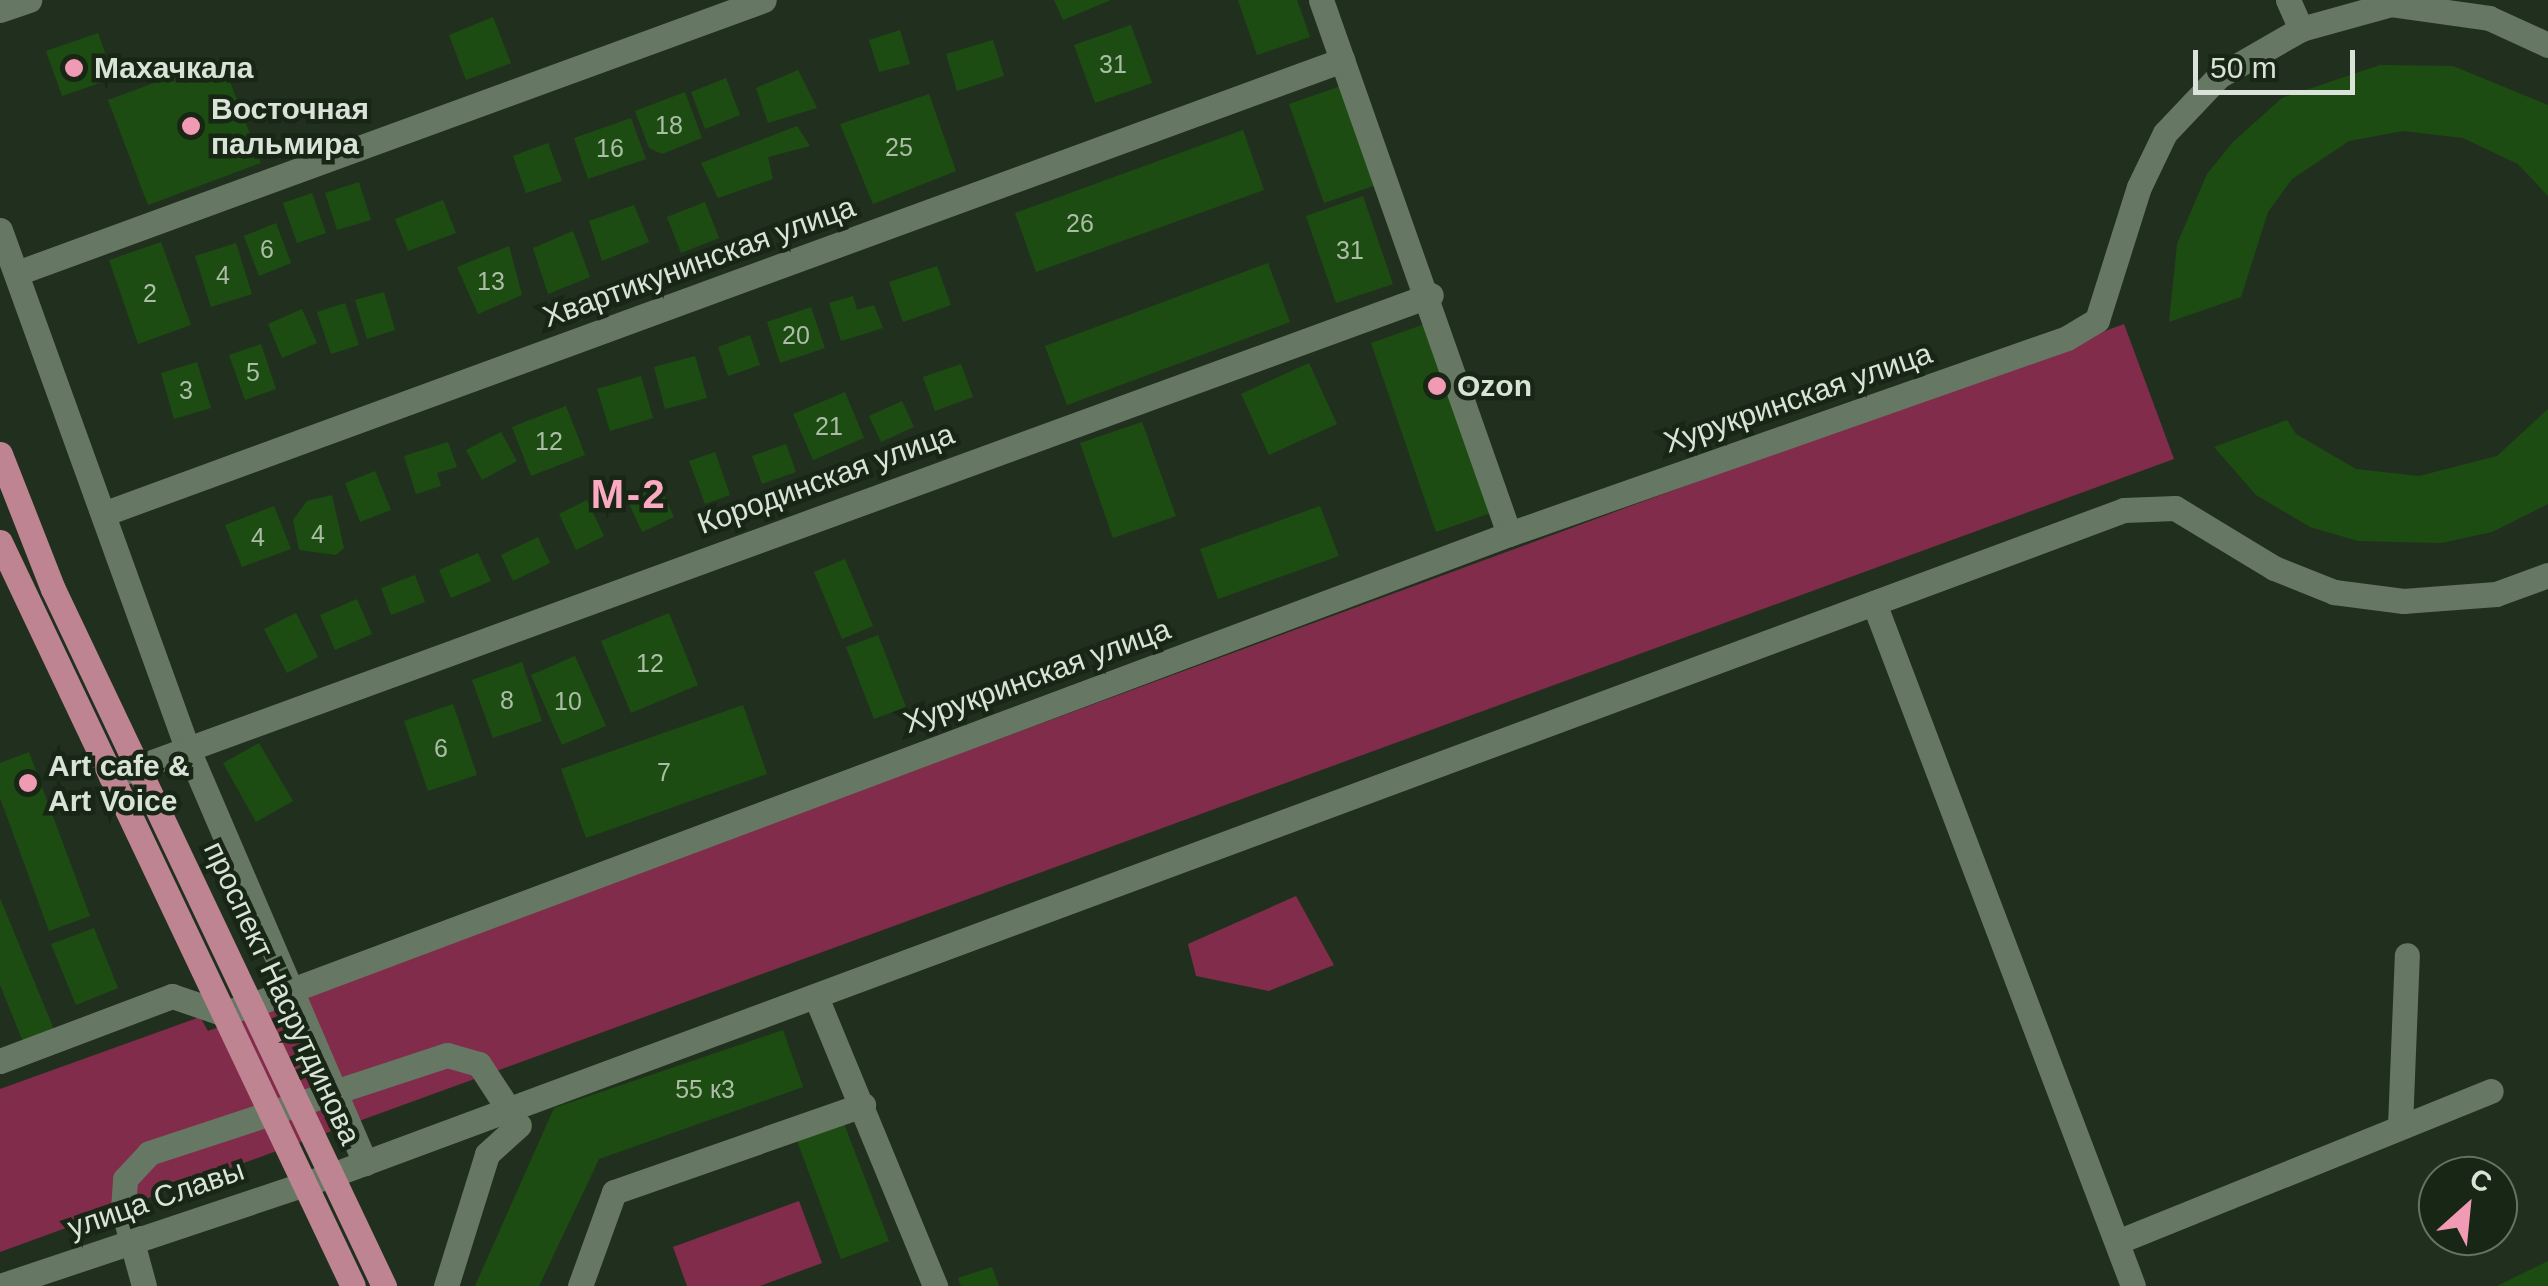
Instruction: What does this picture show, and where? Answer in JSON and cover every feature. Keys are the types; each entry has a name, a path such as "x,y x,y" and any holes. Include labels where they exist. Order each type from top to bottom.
{"main road":[{"name":"проспект Насрутдинова","path":"0,454 137,767 384,1286"},
{"name":"проспект Насрутдинова","path":"0,542 302,1184 354,1286"}],"street":[{"path":"0,10 29,0"},
{"path":"16,274 764,0"},
{"path":"1321,0 1430,295 1509,534"},
{"path":"2288,0 2301,29 2391,4 2489,18 2548,46"},
{"name":"Хурукринская улица","path":"224,1018 1509,534 2067,338 2096,320 2139,186 2166,133 2218,76 2301,29"},
{"name":"Хвартикунинская улица","path":"102,514 1318,72 1342,60"},
{"path":"0,230 186,745 288,993 365,1163"},
{"name":"Кородинская улица","path":"111,776 186,745 1430,295"},
{"name":"улица Славы","path":"0,1286 514,1117 816,997 2150,504 2175,508 2274,568 2334,592 2403,600 2496,594 2548,575"},
{"path":"1874,603 2133,1286"},
{"path":"2400,1126 2407,955"},
{"path":"0,1061 172,996 224,1018"},
{"path":"816,997 935,1286"},
{"path":"144,1286 128,1242 125,1178 149,1153 447,1055 479,1064 514,1117 488,1154 446,1286"},
{"path":"2116,1242 2491,1092"},
{"path":"580,1286 614,1192 863,1105"}],"shaded area":[{"path":"2124,324 2174,459 0,1252 0,1089 200,1017 208,1031"},
{"path":"1296,896 1334,965 1269,991 1196,976 1188,944"},
{"path":"799,1201 822,1263 760,1286 687,1286 673,1247"}],"building":[{"path":"1054,0 1111,0 1063,20"},
{"path":"1238,0 1297,0 1310,37 1257,55"},
{"path":"493,17 511,63 466,80 449,35"},
{"path":"1131,25 1152,83 1095,103 1074,45"},
{"path":"900,30 910,64 879,72 869,40"},
{"path":"98,33 114,78 62,96 46,51"},
{"path":"993,40 1004,76 957,91 946,54"},
{"path":"221,58 261,163 148,205 108,100"},
{"path":"2380,65 2453,66 2548,105 2548,196 2518,164 2463,138 2403,131 2349,141 2292,179 2268,212 2241,297 2169,322 2177,244 2207,174 2233,142 2282,98"},
{"path":"798,70 817,108 768,123 756,88"},
{"path":"726,78 740,115 705,129 691,92"},
{"path":"1341,86 1376,185 1324,203 1289,104"},
{"path":"685,92 702,138 662,154 649,148 635,111"},
{"path":"929,94 956,171 873,204 840,124"},
{"path":"631,118 646,159 588,179 574,138"},
{"path":"797,126 810,146 768,157 773,179 718,198 701,163"},
{"path":"1243,130 1264,190 1036,272 1015,213"},
{"path":"548,143 562,181 526,193 513,156"},
{"path":"359,182 371,220 337,230 325,193"},
{"path":"312,193 326,233 297,243 283,203"},
{"path":"1363,196 1393,284 1336,303 1306,216"},
{"path":"443,200 456,233 408,251 395,219"},
{"path":"705,202 719,238 681,253 667,217"},
{"path":"634,205 649,242 602,261 589,221"},
{"path":"276,223 291,263 259,276 244,236"},
{"path":"573,231 590,277 548,294 533,248"},
{"path":"161,242 191,325 138,344 109,260"},
{"path":"236,243 252,294 211,307 195,256"},
{"path":"509,246 522,295 478,314 457,267"},
{"path":"1268,263 1290,322 1067,405 1045,346"},
{"path":"937,266 951,305 903,322 889,282"},
{"path":"384,292 395,330 367,339 355,300"},
{"path":"853,296 857,310 874,305 883,328 841,341 829,303"},
{"path":"345,303 359,345 331,354 317,312"},
{"path":"811,307 825,348 780,363 767,322"},
{"path":"302,309 317,343 282,358 268,324"},
{"path":"1425,324 1491,513 1436,532 1371,343"},
{"path":"750,335 760,365 728,376 718,347"},
{"path":"261,344 276,389 245,400 229,355"},
{"path":"695,356 707,398 665,409 654,367"},
{"path":"197,362 211,408 174,419 161,373"},
{"path":"1309,363 1337,424 1269,455 1241,394"},
{"path":"961,364 973,397 935,411 923,377"},
{"path":"641,376 653,418 610,431 597,389"},
{"path":"845,392 864,438 813,460 793,414"},
{"path":"902,401 914,427 881,442 869,416"},
{"path":"566,406 585,455 531,476 512,427"},
{"path":"2548,409 2548,504 2492,532 2441,543 2358,541 2310,527 2256,495 2214,447 2287,420 2296,434 2356,469 2419,476 2497,456"},
{"path":"1142,422 1176,516 1113,538 1080,443"},
{"path":"501,432 517,461 482,480 466,450"},
{"path":"448,442 457,467 437,473 441,486 416,494 404,456"},
{"path":"786,444 796,472 762,484 752,456"},
{"path":"715,452 730,495 705,504 689,461"},
{"path":"375,471 391,510 360,522 345,483"},
{"path":"658,482 674,517 642,532 626,497"},
{"path":"332,495 344,548 336,555 299,550 293,520 307,501"},
{"path":"587,500 604,536 576,550 559,514"},
{"path":"274,506 291,549 242,567 225,525"},
{"path":"1320,506 1339,556 1218,599 1200,549"},
{"path":"538,537 550,563 513,581 501,555"},
{"path":"478,553 491,581 451,598 439,570"},
{"path":"845,559 873,626 842,639 814,572"},
{"path":"415,575 425,602 391,615 381,588"},
{"path":"357,599 372,634 335,650 320,615"},
{"path":"296,613 318,657 287,673 264,629"},
{"path":"669,613 698,685 631,713 601,641"},
{"path":"878,635 906,707 874,719 846,647"},
{"path":"575,656 606,726 562,745 531,675"},
{"path":"522,662 542,721 493,738 472,680"},
{"path":"453,704 477,775 428,791 404,721"},
{"path":"743,705 767,774 586,838 561,769"},
{"path":"259,743 293,801 256,822 223,763"},
{"path":"29,752 90,916 49,931 0,798 0,763"},
{"path":"0,898 55,1032 24,1044 0,985"},
{"path":"94,928 118,988 76,1005 51,944"},
{"path":"783,1030 803,1087 599,1159 539,1286 475,1286 554,1108"},
{"path":"843,1121 889,1241 841,1259 796,1138"},
{"path":"2548,1261 2548,1286 2497,1286"},
{"path":"992,1267 999,1286 961,1286 958,1278"}],"place":[{"name":"Махачкала","path":"74,68"},
{"name":"Восточная пальмира","path":"191,126"},
{"name":"Ozon","path":"1437,386"},
{"name":"Art cafe & Art Voice","path":"28,783"}],"district":[{"name":"М-2","path":"629,494"}]}
